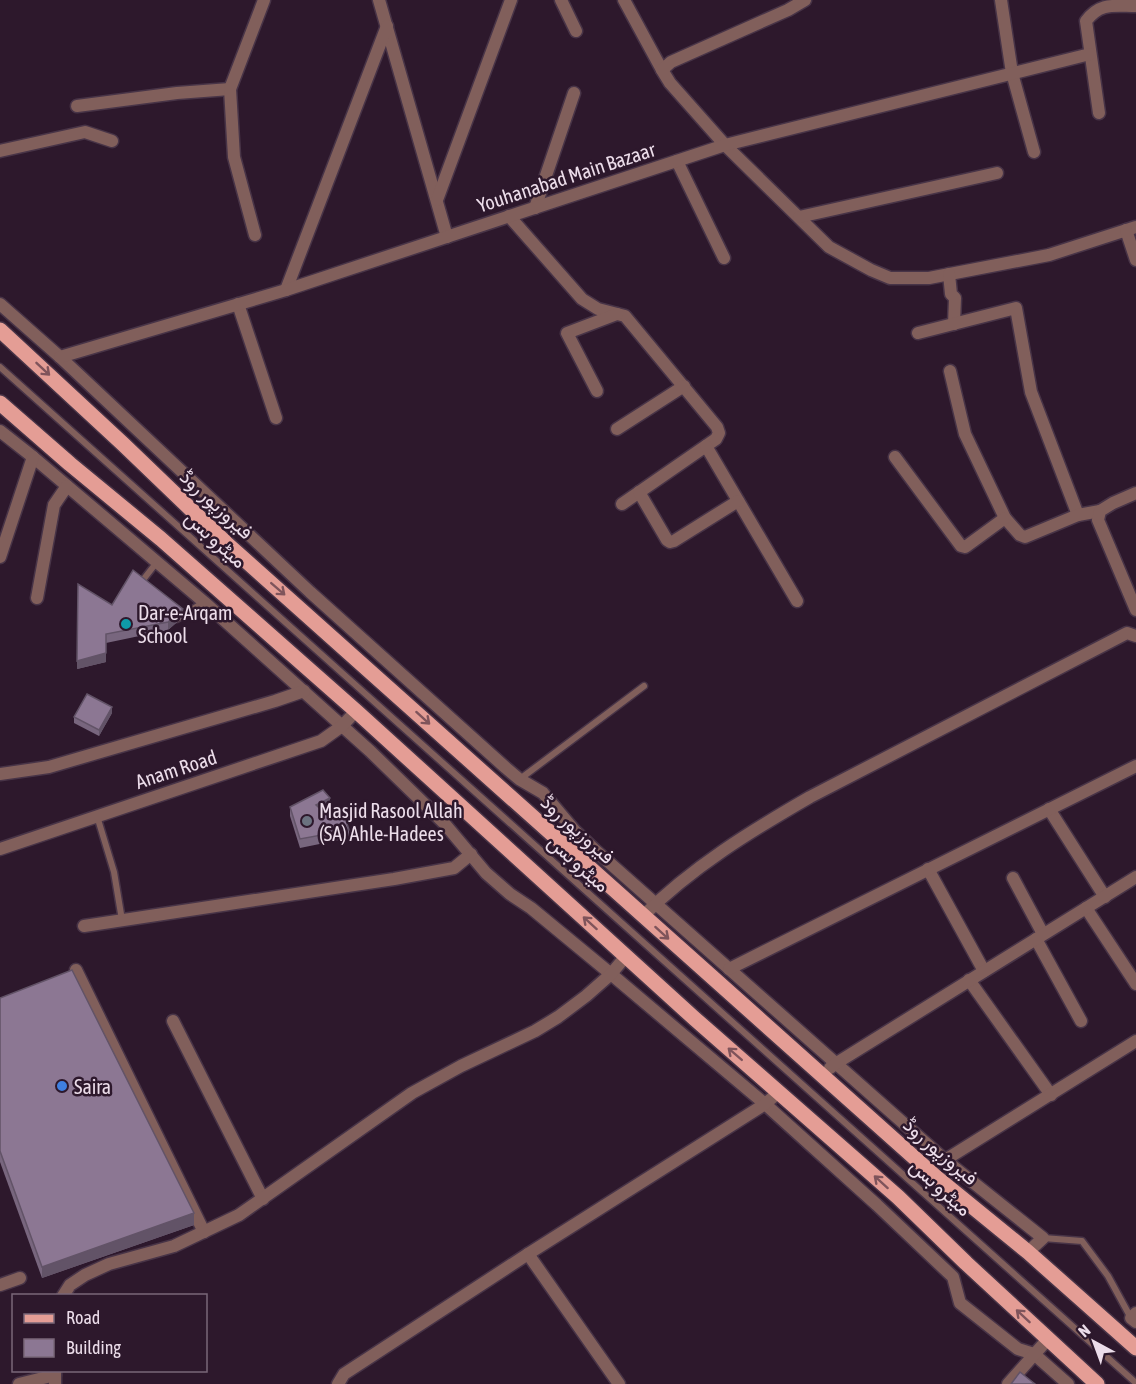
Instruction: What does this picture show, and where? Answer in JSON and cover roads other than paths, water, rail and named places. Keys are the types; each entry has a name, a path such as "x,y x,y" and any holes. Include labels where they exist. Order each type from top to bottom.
{"main road":[{"name":"فیروزپور روڈ","path":"0,330 226,543 936,1177 1028,1252 1136,1348"},
{"path":"0,403 161,539 356,711 695,1019 898,1197 1097,1384"}],"street":[{"path":"255,234 234,157 230,89 264,0"},
{"path":"379,0 447,237"},
{"path":"436,200 511,0"},
{"path":"561,0 576,31"},
{"path":"624,0 670,83 725,145 829,247 871,270 890,278 929,278 1049,255 1131,229 1136,260"},
{"path":"662,70 671,62 788,10 805,0"},
{"path":"1001,0 1012,73 1034,152"},
{"path":"1099,113 1086,21 1092,13 1104,6 1136,6"},
{"path":"286,290 387,26"},
{"name":"Youhanabad Main Bazaar","path":"60,357 286,290 725,145 1090,54"},
{"path":"77,106 177,93 230,89"},
{"path":"535,208 574,93"},
{"path":"0,151 85,132 112,141"},
{"path":"677,161 724,258"},
{"path":"799,217 997,173"},
{"path":"509,216 582,299 598,309 625,316 717,427 719,433 716,439 622,504"},
{"path":"949,274 951,294 955,297 954,324"},
{"path":"0,304 60,357 310,592 519,779 543,793 575,831 835,1064 945,1160 1043,1238 1028,1252"},
{"path":"238,304 276,418"},
{"path":"918,333 1016,308 1031,392 1078,514"},
{"path":"597,391 567,333 618,313"},
{"path":"950,371 965,434 1005,518 1020,536 1025,537 1078,514 1100,511 1136,493"},
{"path":"617,429 684,386"},
{"path":"0,431 245,637 370,751 444,823 486,873 611,974 765,1104 877,1205 953,1277 960,1303 1018,1349 1034,1354 1068,1384"},
{"path":"706,446 797,600"},
{"path":"0,557 33,457"},
{"path":"895,457 962,546 965,547 1005,518"},
{"path":"37,598 54,505 67,486"},
{"path":"639,492 670,542 738,501"},
{"path":"1100,511 1098,520 1136,610"},
{"path":"153,558 161,539"},
{"path":"245,637 257,623"},
{"path":"643,916 710,860 783,812 1127,633 1136,636"},
{"path":"0,774 50,767 304,691"},
{"name":"Anam Road","path":"0,849 321,741 342,726 356,711"},
{"path":"729,969 1136,766"},
{"path":"1049,809 1105,897"},
{"path":"84,926 454,868 471,854"},
{"path":"928,869 984,971"},
{"path":"823,1076 835,1064 1136,877"},
{"path":"1013,878 1039,937 1081,1021"},
{"path":"1086,908 1136,984"},
{"path":"64,1294 70,1285 109,1264 174,1246 239,1215 412,1093 461,1065 535,1031 558,1017 611,974 626,956"},
{"path":"76,970 204,1232"},
{"path":"969,980 1051,1095"},
{"path":"172,1021 263,1199"},
{"path":"945,1160 1136,1041"},
{"path":"338,1384 344,1374 765,1104 779,1092"},
{"path":"528,1254 619,1384"},
{"path":"0,1285 20,1278"},
{"path":"1008,1384 1048,1339"},
{"path":"19,1384 55,1377"}],"lane":[{"name":"میٹرو بس","path":"0,368 1136,1383"},
{"path":"134,593 153,558"},
{"path":"171,622 204,602"},
{"path":"519,779 644,686"},
{"path":"97,816 114,872 122,921"},
{"path":"1043,1238 1082,1241 1108,1276 1134,1318"}],"place":[{"name":"Dar-e-Arqam School","path":"126,624"},
{"name":"Masjid Rasool Allah (SA) Ahle-Hadees","path":"307,821"},
{"name":"Saira","path":"62,1086"}]}
